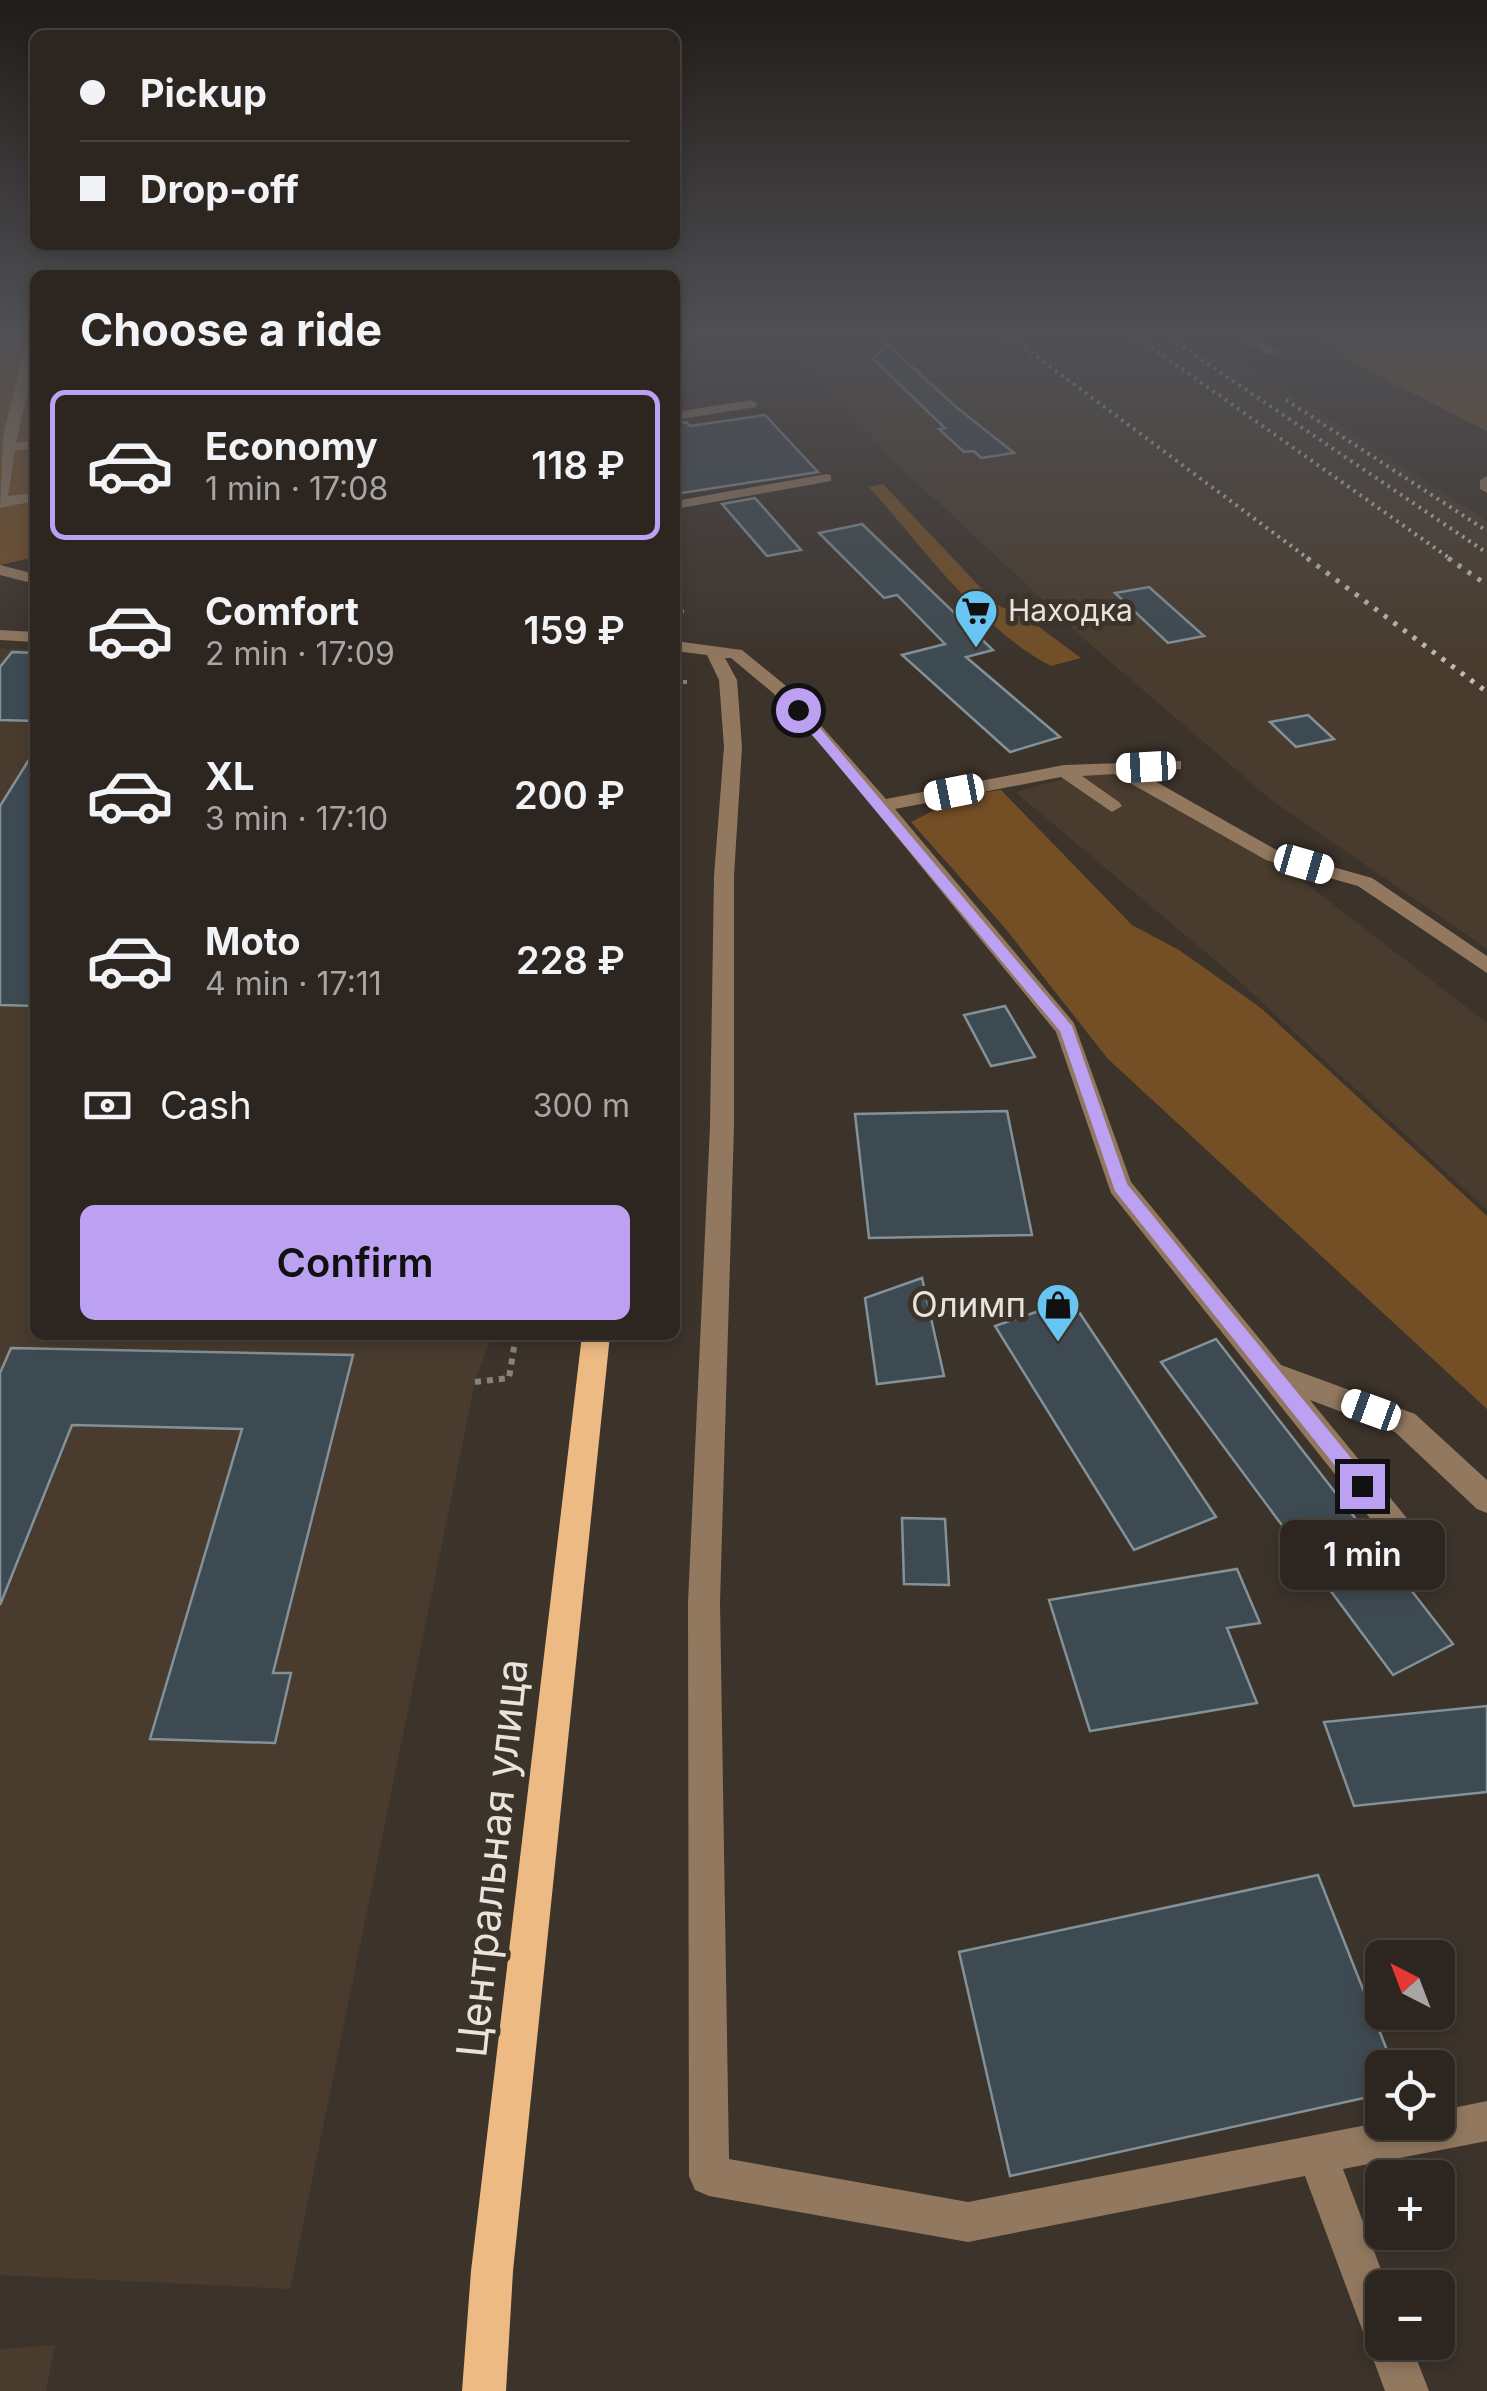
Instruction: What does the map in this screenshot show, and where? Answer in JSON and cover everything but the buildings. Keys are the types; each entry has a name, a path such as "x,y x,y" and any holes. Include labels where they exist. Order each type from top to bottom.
{"main road":[{"name":"Центральная улица","path":"484,2391 492,2271 595,1340"}],"street":[{"path":"10,442 0,503 30,498"},
{"path":"9,448 30,445"},
{"path":"680,504 826,478"},
{"path":"1487,480 1487,489"},
{"path":"0,570 30,578"},
{"path":"0,635 30,636"},
{"path":"680,647 736,654 779,689 882,806 1066,1029 1120,1186 1431,1570"},
{"path":"714,653 728,680 733,746 724,876 722,1126 704,1602 708,2176 968,2222 1487,2121"},
{"path":"882,806 1064,771 1174,766"},
{"path":"1118,768 1273,856 1365,882 1487,966"},
{"path":"1064,771 1112,806"},
{"path":"1271,1373 1404,1423 1487,1498"},
{"path":"1317,2154 1365,2281"},
{"path":"1395,2360 1407,2391"}],"path":[{"path":"680,682 690,682"},
{"path":"476,1382 509,1378 515,1340"}],"shaded area":[{"path":"0,442 30,442 30,558 0,565"},
{"path":"876,442 1365,442 1487,521 1487,949 1270,799 1093,647"},
{"path":"883,484 997,605 1027,618 1081,658 1051,666 1000,631 954,585 869,487"},
{"path":"0,648 30,650 30,1340 490,1340 475,1382 290,2289 0,2275"},
{"path":"1107,767 1281,864 1487,1023 1487,1210 1229,972 1015,792"},
{"path":"1001,790 1132,925 1179,950 1261,1008 1487,1216 1487,1409 1108,1059 1005,928 911,822 964,795"},
{"path":"55,2345 46,2391 0,2391 0,2349"}],"railway":[{"path":"1151,442 1310,560"},
{"path":"1285,442 1452,560"},
{"path":"1323,442 1487,553"},
{"path":"1350,442 1487,531"},
{"path":"1307,558 1487,692"},
{"path":"1448,558 1487,585"}],"place":[{"name":"Находка","path":"976,649"},
{"name":"Олимп","path":"1058,1343"}],"route":[{"path":"798,710 1066,1029 1120,1186 1362,1486"}]}
